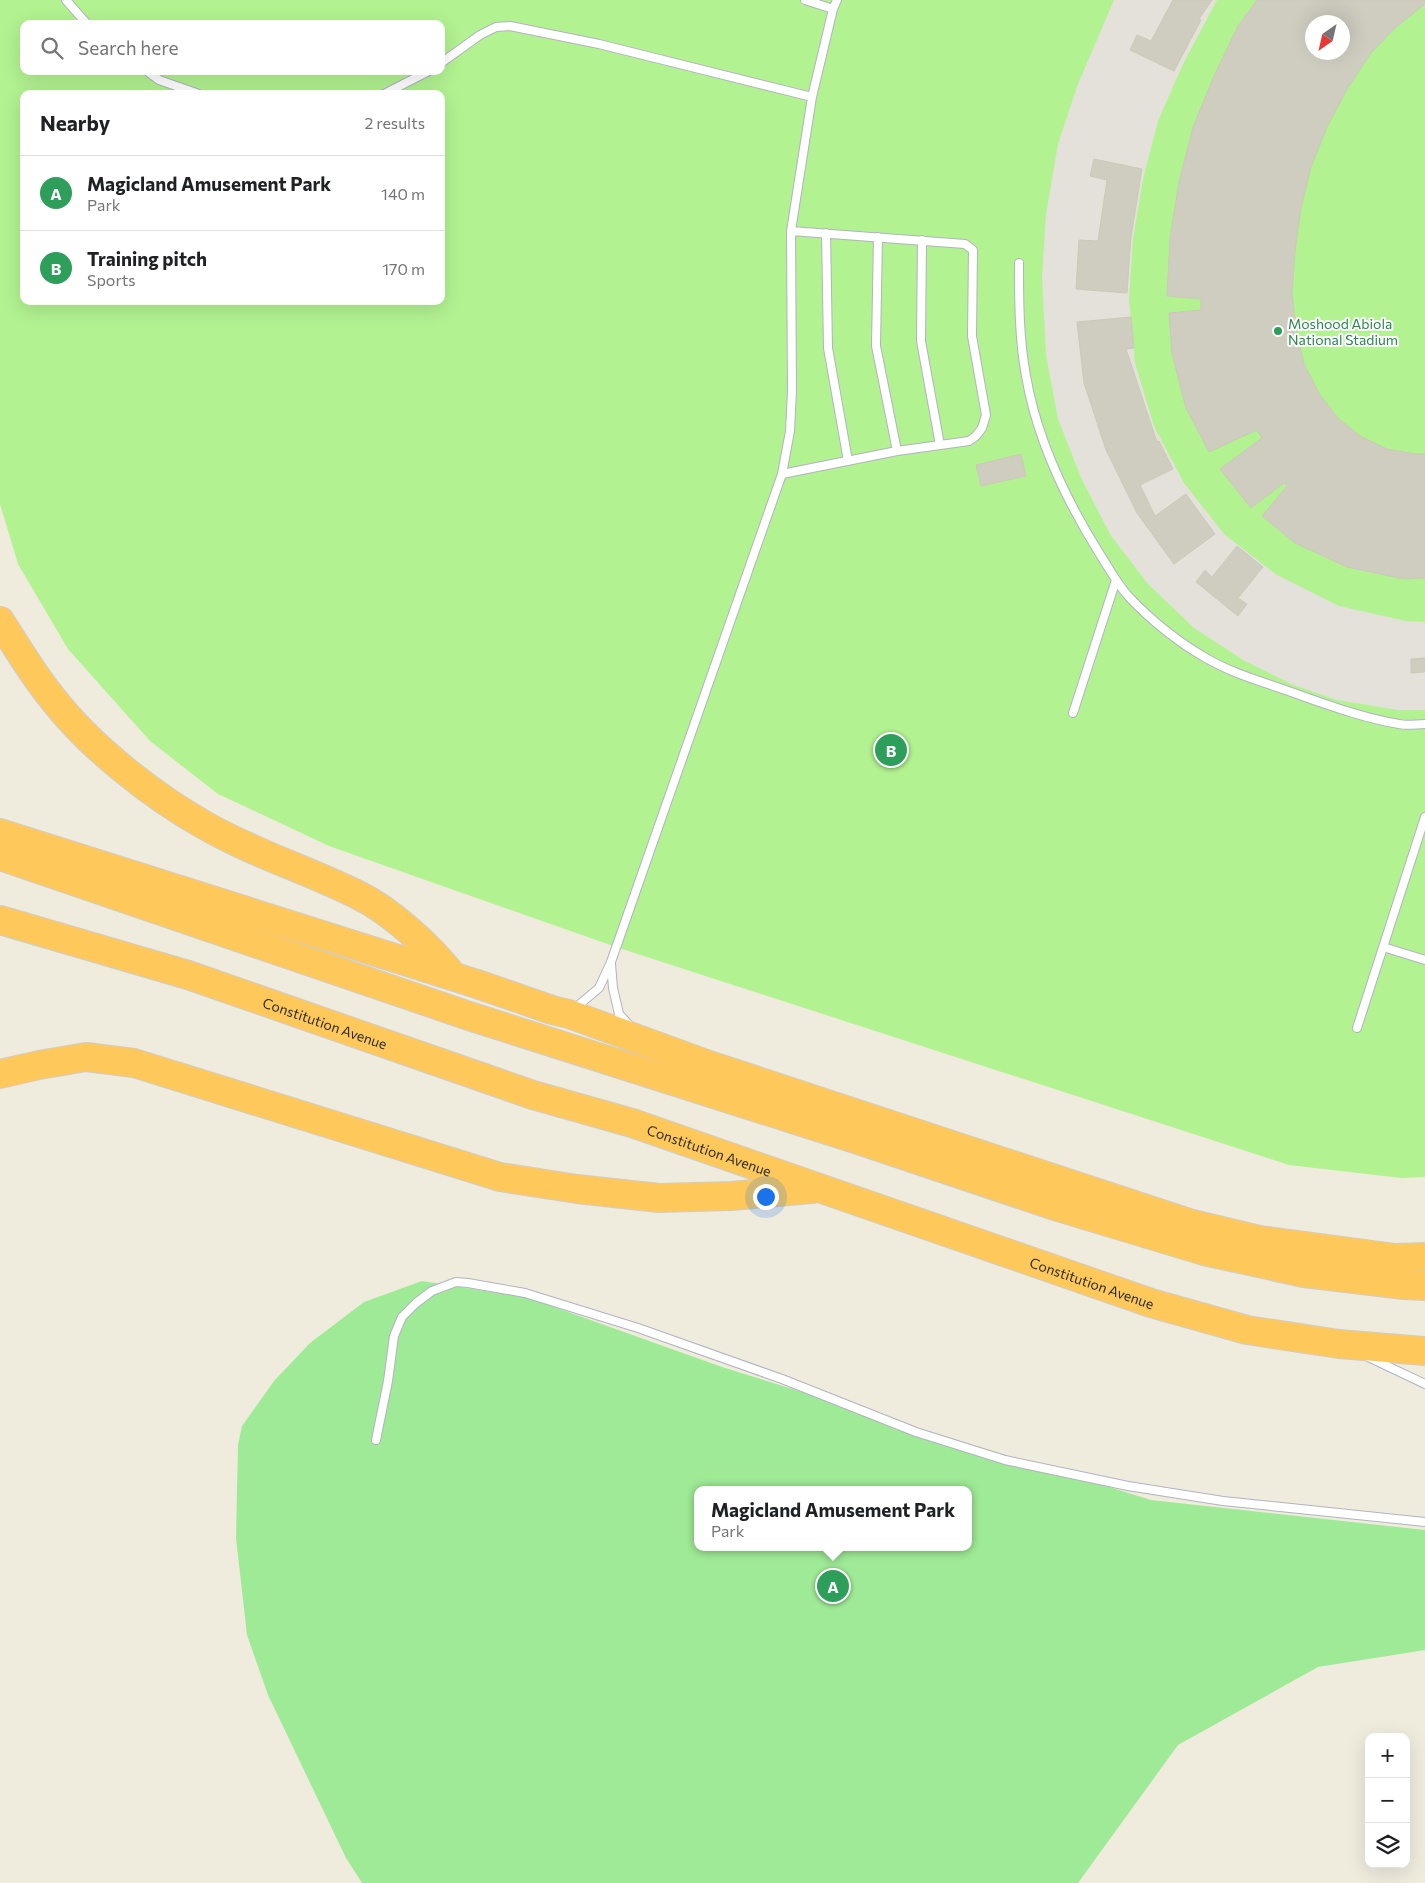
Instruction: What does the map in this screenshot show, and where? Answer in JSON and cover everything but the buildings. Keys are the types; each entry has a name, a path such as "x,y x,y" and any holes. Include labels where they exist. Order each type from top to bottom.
{"highway":[{"path":"0,621 53,700 80,728 130,773 206,826 238,843 359,895 381,909 465,980"},
{"path":"8,840 465,980 709,1065 1189,1223 1260,1240 1395,1258 1425,1257"},
{"path":"0,856 469,1016 864,1142 1058,1207 1204,1251 1304,1273 1425,1286"},
{"name":"Constitution Avenue","path":"0,920 188,975 533,1095 632,1123 1151,1303 1246,1330 1339,1344 1425,1351"},
{"path":"0,1074 86,1057 134,1063 500,1177 577,1189 659,1198 731,1196 821,1188"}],"lane":[{"path":"66,0 84,20"},
{"path":"804,0 833,9"},
{"path":"560,1012 599,988 611,962 782,474 790,431 792,390 791,231 812,97 833,9 837,0"},
{"path":"445,60 480,35 496,27 510,26 599,44 812,97"},
{"path":"152,75 159,80 188,90"},
{"path":"392,90 422,75"},
{"path":"782,474 897,451 968,441 982,428 986,415 972,336 973,250 965,244 791,231"},
{"path":"826,233 828,348 848,461"},
{"path":"878,237 876,346 897,451"},
{"path":"922,240 922,341 940,445"},
{"path":"1019,263 1019,326 1026,378 1036,418 1053,466 1070,504 1116,580 1129,596 1154,621 1178,640 1214,662 1238,673 1350,712 1400,724 1425,724"},
{"path":"1073,712 1116,580"},
{"path":"1357,1028 1425,817"},
{"path":"1383,947 1425,960"},
{"path":"611,962 613,988 619,1014 647,1042"},
{"path":"376,1440 388,1381 394,1336 402,1318 416,1303 432,1291 456,1282 524,1293 638,1328 782,1379 916,1432 1005,1460 1128,1486 1223,1501 1425,1522"},
{"path":"1339,1344 1425,1384"}],"green space":[{"path":"0,0 1425,0 1425,1177 1401,1178 1289,1165 616,947 329,846 218,794 150,741 68,649 18,564 0,504"},
{"path":"422,1281 529,1298 722,1367 1151,1500 1425,1530 1425,1650 1318,1667 1178,1745 1078,1883 362,1883 346,1858 268,1695 247,1635 236,1538 238,1445 242,1426 274,1381 310,1343 364,1302"}],"shaded area":[{"path":"1114,0 1217,0 1183,64 1158,121 1143,179 1133,239 1129,299 1135,363 1154,426 1184,483 1224,534 1277,575 1339,606 1406,621 1425,622 1425,710 1398,710 1337,700 1291,684 1243,660 1194,628 1148,584 1111,536 1082,480 1058,419 1046,355 1042,277 1046,214 1058,144 1078,84"}],"place":[{"name":"Moshood Abiola National Stadium","path":"1278,331"},
{"name":"Training pitch","path":"891,750"},
{"name":"Magicland Amusement Park","path":"833,1586"}]}
